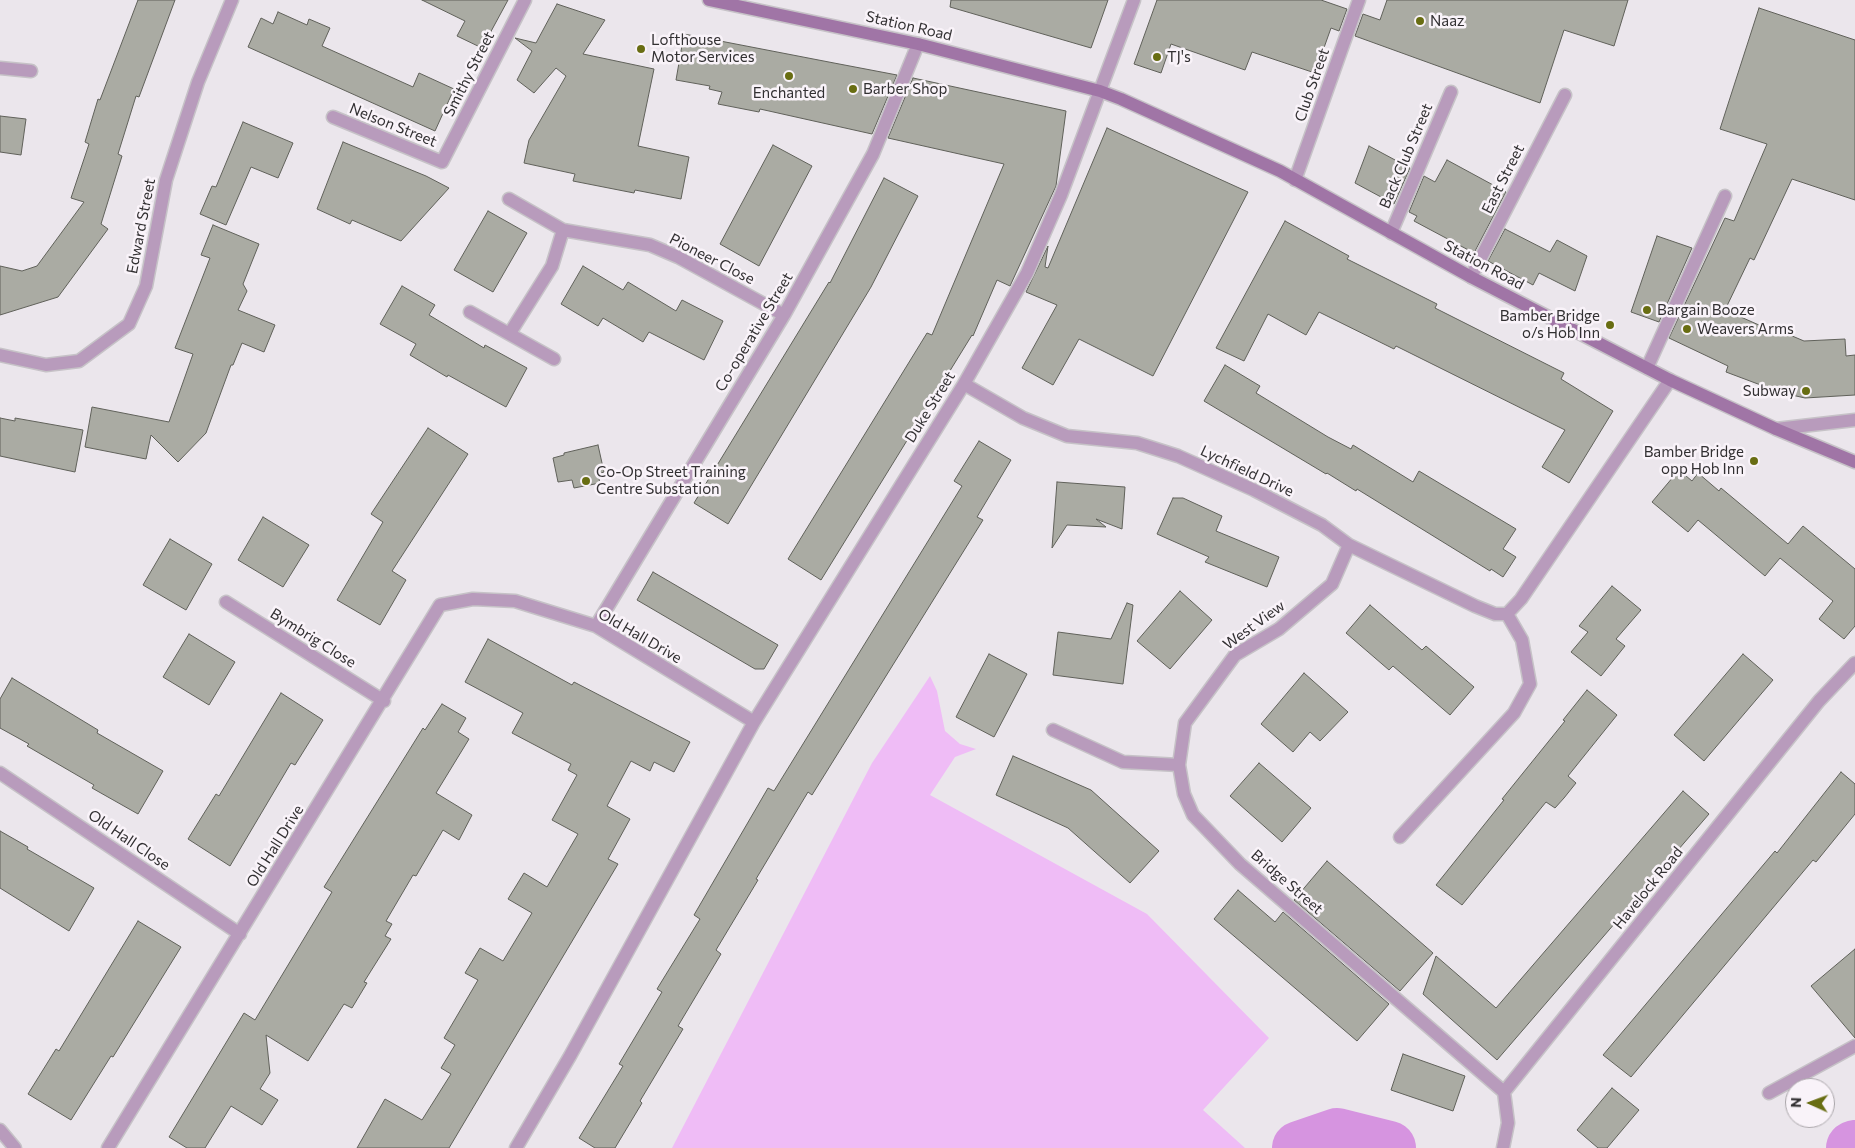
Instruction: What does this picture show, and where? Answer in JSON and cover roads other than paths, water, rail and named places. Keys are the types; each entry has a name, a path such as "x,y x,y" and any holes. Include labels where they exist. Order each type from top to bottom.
{"main road":[{"name":"Station Road","path":"709,0 918,44 1100,91 1295,180 1471,277 1670,380 1776,429 1855,462"}],"street":[{"name":"Edward Street","path":"0,355 46,365 78,361 128,324 146,286 169,171 198,82 232,0"},
{"name":"Smithy Street","path":"442,162 525,0"},
{"path":"1100,91 1134,0"},
{"name":"Club Street","path":"1295,180 1359,0"},
{"name":"Co-operative Street","path":"596,626 784,315 873,154 918,44"},
{"path":"0,68 31,71"},
{"name":"Duke Street","path":"754,722 964,384 1027,273 1061,196 1100,91"},
{"name":"Back Club Street","path":"1391,233 1451,92"},
{"name":"East Street","path":"1471,277 1565,95"},
{"name":"Nelson Street","path":"332,117 442,162"},
{"path":"1647,368 1725,196"},
{"name":"Pioneer Close","path":"509,198 562,230 650,246 678,258 784,315"},
{"path":"510,333 552,266 562,230"},
{"path":"470,312 554,359"},
{"path":"1400,837 1514,713 1530,684 1522,640 1507,614 1521,600 1670,380"},
{"name":"Lychfield Drive","path":"964,384 1023,418 1067,436 1137,443 1178,456 1254,490 1322,525 1349,545 1475,606 1495,614 1507,614"},
{"path":"1776,429 1855,420"},
{"name":"West View","path":"1179,765 1185,723 1235,655 1279,629 1332,584 1349,545"},
{"name":"Old Hall Drive","path":"108,1148 384,701 440,605 473,599 515,601 596,626 754,722"},
{"name":"Bymbrig Close","path":"226,602 384,701"},
{"name":"Havelock Road","path":"1504,1092 1822,697 1855,663"},
{"path":"516,1148 570,1056 754,722"},
{"path":"1052,730 1123,762 1179,765"},
{"name":"Bridge Street","path":"1179,765 1184,794 1193,815 1240,864 1504,1092"},
{"name":"Old Hall Close","path":"0,773 240,934"},
{"path":"1769,1093 1855,1046"},
{"path":"1503,1148 1508,1123 1504,1092"},
{"path":"0,1130 15,1148"}],"waterway":[{"path":"1299,1148 1337,1135 1389,1148"}],"place":[{"name":"Naaz","path":"1420,21"},
{"name":"Lofthouse Motor Services","path":"641,49"},
{"name":"TJ's","path":"1157,57"},
{"name":"Enchanted","path":"789,76"},
{"name":"Barber Shop","path":"853,89"},
{"name":"Bargain Booze","path":"1647,310"},
{"name":"Bamber Bridge o/s Hob Inn","path":"1610,325"},
{"name":"Weavers Arms","path":"1687,329"},
{"name":"Subway","path":"1806,391"},
{"name":"Bamber Bridge opp Hob Inn","path":"1754,461"},
{"name":"Co-Op Street Training Centre Substation","path":"586,481"}]}
